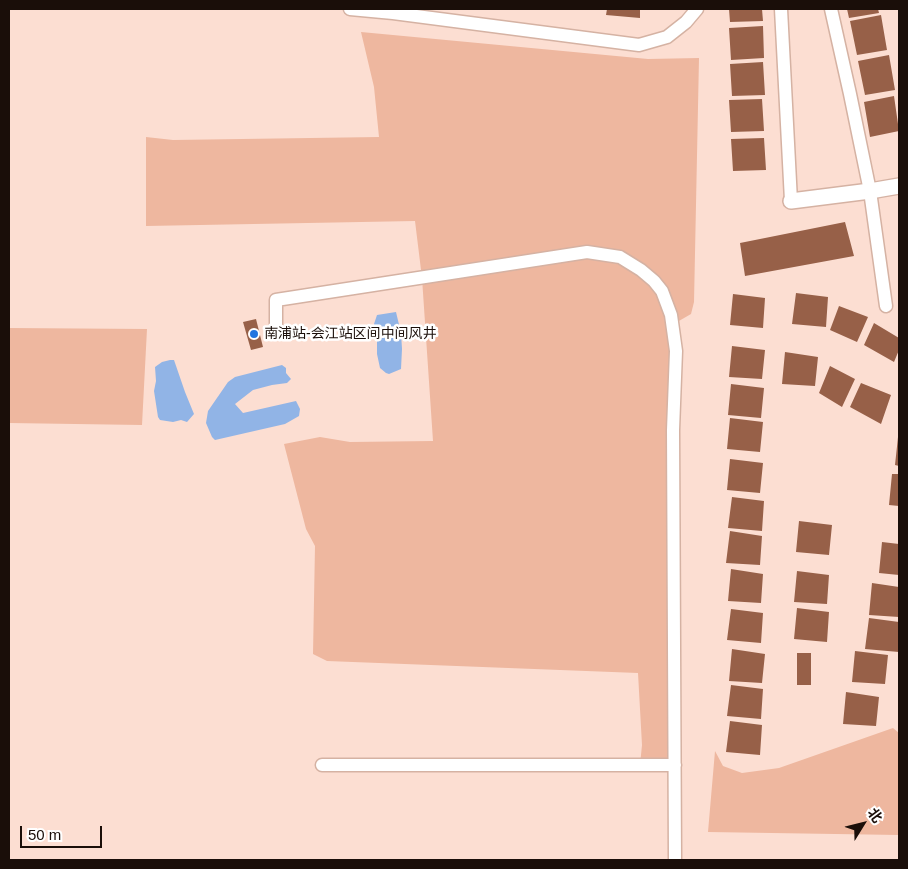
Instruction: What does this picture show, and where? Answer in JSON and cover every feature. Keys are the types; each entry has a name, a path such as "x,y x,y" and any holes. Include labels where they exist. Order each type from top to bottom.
{"street":[{"path":"350,9 393,11 640,45 667,37 686,22 697,9"},
{"path":"781,9 791,201 899,186"},
{"path":"831,9 870,191 886,306"},
{"path":"276,328 276,300 587,252 620,257 641,270 662,291 671,315 676,351 673,430 675,860"},
{"path":"322,765 675,766"}],"shaded area":[{"path":"361,32 648,59 699,58 694,302 691,314 672,325 675,765 640,765 642,745 638,673 327,661 313,654 315,546 306,529 284,444 320,437 350,442 433,441 422,278 415,221 146,226 146,137 173,140 379,137 374,87"},
{"path":"9,328 147,329 142,425 9,423"},
{"path":"893,728 899,733 899,835 708,832 715,751 723,766 742,773 779,768"}],"water":[{"path":"396,312 401,333 401,369 389,374 380,368 374,324 377,315"},
{"path":"174,360 194,414 187,422 181,420 173,422 160,420 158,417 154,391 156,381 155,367 162,362"},
{"path":"282,365 286,368 286,373 291,379 287,383 253,390 235,404 243,413 296,401 300,409 299,416 285,424 215,440 206,423 208,411 228,382 235,377"}],"building":[{"path":"607,9 640,9 640,18 606,15"},
{"path":"729,9 762,9 763,21 730,22"},
{"path":"847,9 878,9 879,13 849,18"},
{"path":"881,15 887,50 857,55 850,21"},
{"path":"763,26 764,58 731,60 729,28"},
{"path":"889,55 895,90 865,95 858,61"},
{"path":"763,62 765,95 732,96 730,64"},
{"path":"894,96 899,131 870,137 864,102"},
{"path":"762,99 764,131 731,132 729,100"},
{"path":"764,138 766,170 733,171 731,139"},
{"path":"845,222 854,256 745,276 740,243"},
{"path":"796,293 828,297 826,327 792,324"},
{"path":"733,294 765,298 763,328 730,325"},
{"path":"839,306 868,317 857,342 830,330"},
{"name":"南浦站-会江站区间中间风井","path":"256,319 263,347 251,350 243,322"},
{"path":"874,323 899,338 899,350 894,362 864,345"},
{"path":"732,346 765,350 762,379 729,377"},
{"path":"785,352 818,357 815,386 782,384"},
{"path":"830,366 855,379 842,407 819,393"},
{"path":"861,383 891,395 881,424 850,407"},
{"path":"731,384 764,388 761,418 728,415"},
{"path":"730,418 763,422 760,452 727,449"},
{"path":"899,437 899,466 895,465"},
{"path":"730,459 763,463 760,493 727,490"},
{"path":"892,474 899,474 899,506 889,505"},
{"path":"732,497 764,501 762,531 728,528"},
{"path":"799,521 832,525 829,555 796,552"},
{"path":"730,531 762,536 760,565 726,563"},
{"path":"882,542 899,544 899,575 879,573"},
{"path":"731,569 763,574 761,603 728,601"},
{"path":"797,571 829,575 827,604 794,602"},
{"path":"872,583 899,587 899,617 869,615"},
{"path":"797,608 829,612 827,642 794,639"},
{"path":"731,609 763,613 761,643 727,640"},
{"path":"869,618 899,622 899,652 865,649"},
{"path":"732,649 765,654 762,683 729,681"},
{"path":"855,651 888,655 885,684 852,682"},
{"path":"797,653 811,653 811,685 797,685"},
{"path":"731,685 763,689 761,719 727,716"},
{"path":"846,692 879,697 876,726 843,724"},
{"path":"730,721 762,725 760,755 726,752"}],"place":[{"name":"南浦站-会江站区间中间风井","path":"254,334"}]}
